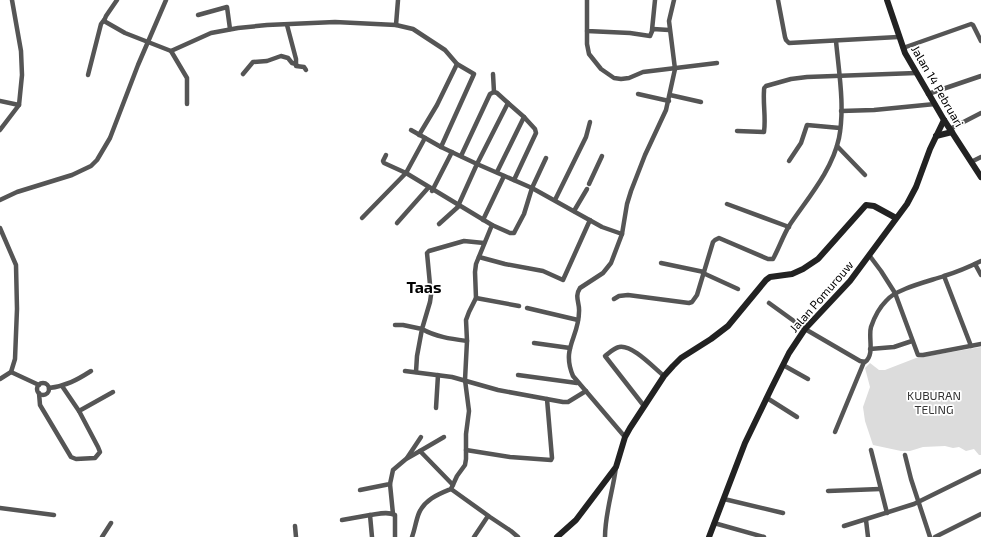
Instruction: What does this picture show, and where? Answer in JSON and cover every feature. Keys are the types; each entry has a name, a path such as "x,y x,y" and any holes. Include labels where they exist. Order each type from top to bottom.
{"main road":[{"name":"Jalan 14 Pebruari","path":"886,0 898,37 916,73 981,177"},
{"name":"Jalan Pomurouw","path":"709,537 746,443 783,366 805,328 850,281 912,195 944,120"},
{"path":"936,136 951,131"},
{"path":"557,537 576,520 616,467 625,437 664,376 681,358 728,326 770,277 792,274 818,259 866,205 874,206 896,218"}],"street":[{"path":"0,130 19,105 22,75 22,61 12,0"},
{"path":"88,75 101,24 117,0"},
{"path":"0,200 23,190 72,175 91,166 97,160 110,138 148,41 166,0"},
{"path":"396,25 398,0"},
{"path":"587,0 588,50 593,61 614,78 621,79 643,72 717,63"},
{"path":"587,31 632,33 650,36 655,0"},
{"path":"625,437 586,391 577,383 570,371 568,355 580,312 576,296 577,292 580,288 607,269 614,256 622,234 627,204 631,191 645,155 662,122 669,101 675,69 669,16 674,0"},
{"path":"778,0 785,37 788,42 793,43 898,37"},
{"path":"198,15 227,7 230,29"},
{"path":"104,20 125,33 171,51 187,78 187,104"},
{"path":"171,51 211,33 230,29 267,25 335,22 410,27 445,50 457,64 474,74 474,77 441,147"},
{"path":"287,24 296,64"},
{"path":"903,48 971,24 973,25 981,41"},
{"path":"652,30 670,30"},
{"path":"614,299 619,296 628,295 689,303 694,300 715,240 719,238 771,259 774,256 789,227 822,177 837,146 841,111 840,75 836,41"},
{"path":"243,74 252,62 266,61 283,56 288,58 292,63 296,64 297,67 304,67 306,70"},
{"path":"419,135 437,105 457,64"},
{"path":"737,131 764,132 765,86 791,79 840,75 916,73"},
{"path":"493,74 494,92 524,117 535,129 536,133 514,180"},
{"path":"928,94 981,76"},
{"path":"461,156 490,94 494,92"},
{"path":"638,94 669,101"},
{"path":"670,95 701,102"},
{"path":"0,101 19,105"},
{"path":"439,224 458,206 508,103"},
{"path":"841,111 874,110 935,104"},
{"path":"951,131 981,113"},
{"path":"496,172 524,117"},
{"path":"555,200 586,137 590,122"},
{"path":"789,161 801,143 807,125 840,128"},
{"path":"411,130 441,147 532,188 590,220 622,234"},
{"path":"362,218 406,173 425,138"},
{"path":"837,146 865,174"},
{"path":"397,223 430,189 452,152"},
{"path":"386,155 383,161 384,163 406,173 492,226 510,233 514,233 522,218 532,188 546,158"},
{"path":"589,184 602,156"},
{"path":"971,162 981,157"},
{"path":"483,220 504,176"},
{"path":"576,212 587,189"},
{"path":"726,204 789,227"},
{"path":"478,257 505,264 532,268 563,280 590,220"},
{"path":"412,537 419,513 424,505 432,498 452,487 457,476 465,465 466,434 469,411 466,380 467,316 476,298 475,272 478,257 492,226"},
{"path":"0,228 13,257 16,275 15,359 11,372 0,379"},
{"path":"416,372 417,356 430,295 427,252 448,244 464,241 484,243"},
{"path":"869,255 895,293 918,355 981,344"},
{"path":"835,432 864,362 869,359 870,330 875,318 887,299 895,293 981,261"},
{"path":"661,263 704,272 738,289"},
{"path":"975,264 981,275"},
{"path":"944,276 971,346"},
{"path":"476,298 518,306"},
{"path":"769,303 805,328 864,362"},
{"path":"527,308 578,320"},
{"path":"395,325 422,329 428,333 467,341"},
{"path":"870,349 894,347 912,340"},
{"path":"534,343 570,348"},
{"path":"644,406 605,356 617,347 624,347 640,356 664,376"},
{"path":"783,366 808,379"},
{"path":"49,388 62,386 72,382 91,371"},
{"path":"405,371 466,380 511,393 563,402 568,402 586,391"},
{"path":"11,372 39,385 46,384 49,388"},
{"path":"436,408 438,375"},
{"path":"518,375 577,383"},
{"path":"39,385 37,390 40,405 71,457 76,459 95,458 100,452 98,447 79,411 62,386"},
{"path":"38,393 41,395 47,394 49,388"},
{"path":"79,411 113,392"},
{"path":"767,398 797,417"},
{"path":"466,450 510,457 552,459 547,399"},
{"path":"406,459 421,437"},
{"path":"395,537 395,517 393,514 390,484 393,470 406,459 444,437"},
{"path":"871,450 887,513"},
{"path":"420,451 452,487 490,518 518,537"},
{"path":"905,455 909,473 930,537"},
{"path":"606,537 606,515 616,467"},
{"path":"844,526 919,502 981,471"},
{"path":"360,490 390,484"},
{"path":"828,491 880,489"},
{"path":"724,499 783,513"},
{"path":"0,508 54,515"},
{"path":"342,520 370,515 393,514"},
{"path":"935,537 981,514"},
{"path":"370,515 372,537"},
{"path":"474,537 490,518"},
{"path":"866,520 868,537"},
{"path":"102,537 111,523"},
{"path":"714,523 764,537"},
{"path":"295,526 296,537"},
{"path":"508,537 511,531"}],"green space":[{"name":"KUBURAN TELING","path":"981,347 981,455 979,455 974,449 966,451 959,447 923,447 910,451 901,451 873,445 865,421 863,407 870,387 865,368 870,363 879,370 885,370 916,358"}],"district":[{"name":"Taas","path":"424,286"}]}
